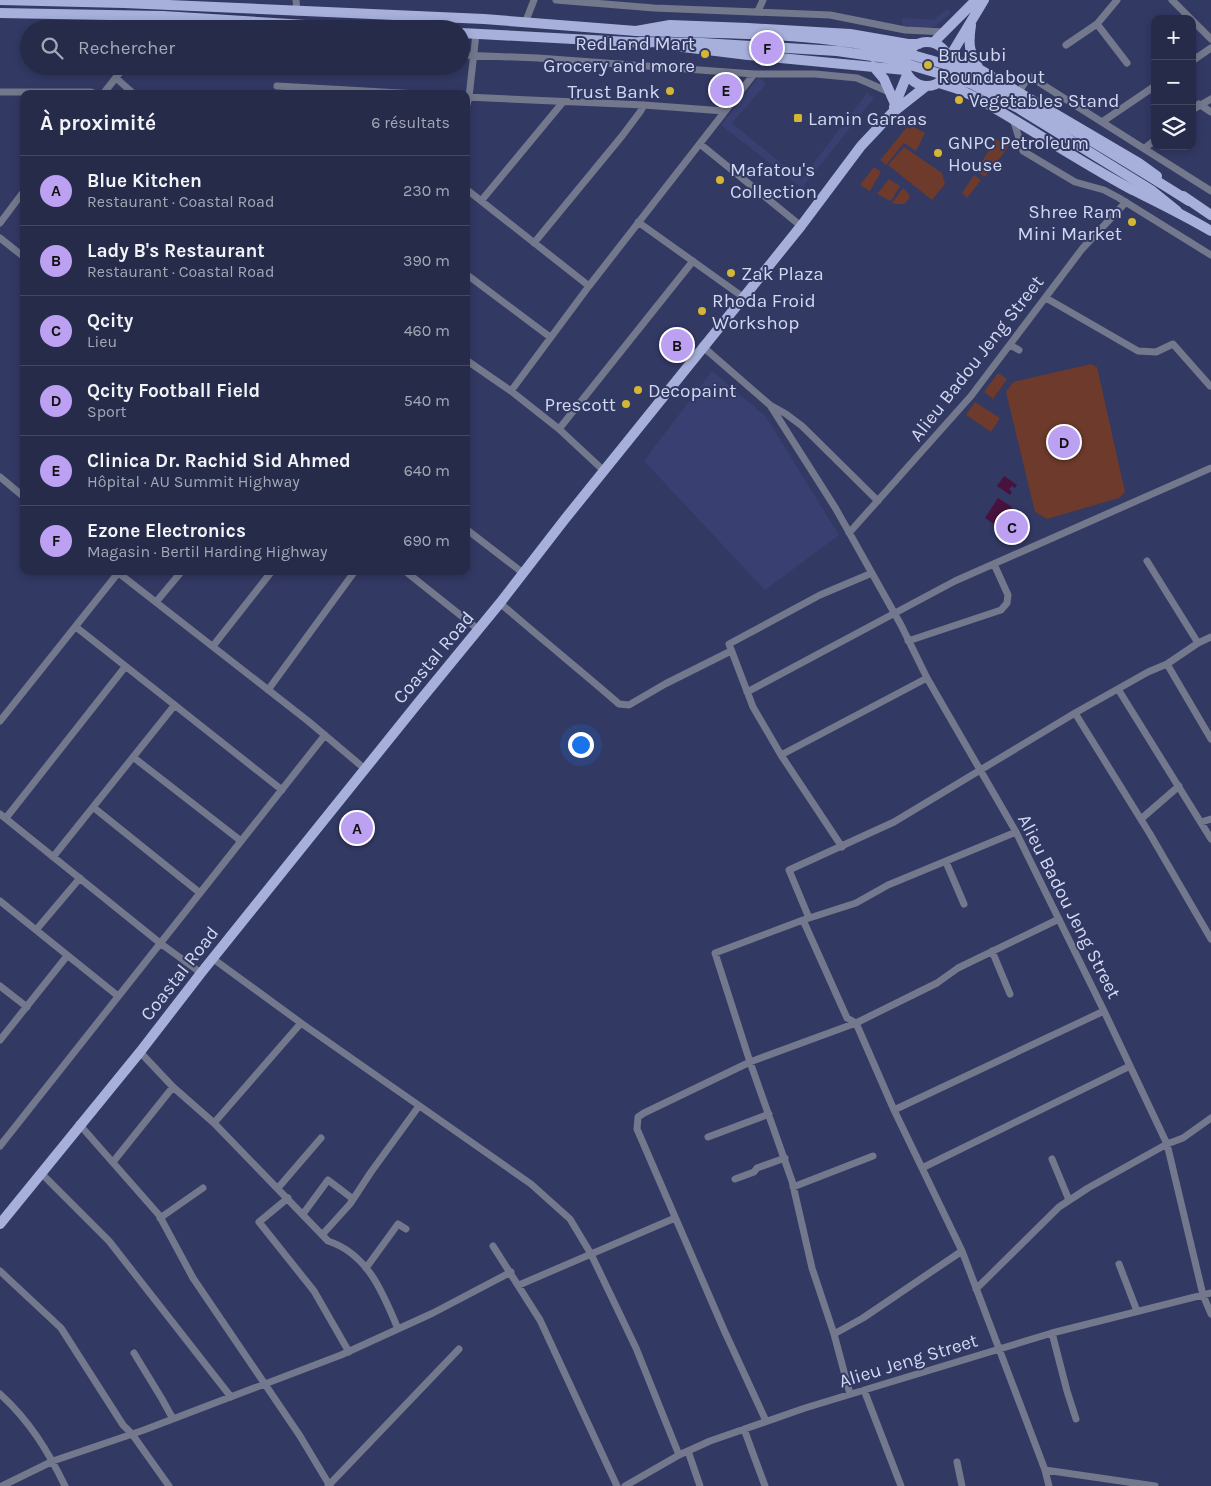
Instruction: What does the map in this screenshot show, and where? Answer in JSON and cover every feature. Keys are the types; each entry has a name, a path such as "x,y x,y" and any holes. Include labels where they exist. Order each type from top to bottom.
{"main road":[{"path":"0,0 124,3 484,19 526,24 574,25 636,31 778,36 855,43 935,61 962,70 1001,89 1058,121 1211,215"},
{"path":"933,43 976,0"},
{"path":"948,58 984,0"},
{"path":"0,13 163,16 226,20"},
{"path":"972,22 969,42 972,55 979,69"},
{"path":"636,31 670,25 748,28 850,34 908,44 933,43 940,46 950,65 948,72 939,84"},
{"path":"470,34 640,42 702,42 837,51 886,58 972,84 1018,108 1150,190 1177,211"},
{"path":"640,42 748,55 873,66 906,72"},
{"path":"919,44 908,53 905,60 906,72 911,80 925,87 939,84 958,89 977,98 1129,188 1177,211 1211,231"},
{"path":"948,58 979,69 1139,163 1189,201"},
{"path":"873,66 884,79 891,93 894,108"},
{"name":"Coastal Road","path":"894,108 906,72"},
{"name":"Coastal Road","path":"0,1224 79,1124 140,1052 212,958 479,630 603,470 801,226 861,146 894,108 925,87"}],"street":[{"path":"296,0 297,12"},
{"path":"526,24 534,0"},
{"path":"556,0 654,8 830,15 905,30 945,32"},
{"path":"758,11 764,0"},
{"path":"1066,45 1097,24 1117,0"},
{"path":"1172,0 1188,15"},
{"path":"160,20 163,16"},
{"path":"1196,23 1211,39"},
{"path":"1097,24 1127,63"},
{"path":"469,90 476,34"},
{"path":"1193,60 1211,48"},
{"path":"470,56 548,59 754,74 816,74 857,78 891,93"},
{"path":"511,391 638,222 754,74"},
{"path":"106,90 118,75"},
{"path":"1019,92 1029,76 1211,191"},
{"path":"116,78 130,90"},
{"path":"277,86 303,90"},
{"path":"1102,122 1151,89"},
{"path":"0,92 20,92"},
{"path":"470,97 644,105 724,111"},
{"path":"1196,107 1211,99"},
{"path":"481,201 563,102"},
{"path":"1199,104 1211,112"},
{"path":"534,243 622,136 644,105"},
{"path":"1013,119 1023,151 1075,182 1104,190 1126,202 1211,255"},
{"path":"1145,148 1151,143"},
{"path":"700,144 801,226"},
{"path":"470,192 589,286"},
{"path":"0,223 20,196"},
{"name":"Alieu Badou Jeng Street","path":"849,533 971,396 1082,249 1126,202"},
{"path":"638,222 743,297"},
{"path":"0,238 20,254"},
{"path":"559,430 693,261"},
{"path":"470,277 550,337"},
{"path":"1046,298 1138,351 1156,352 1173,344 1211,387"},
{"path":"1010,345 1019,350"},
{"path":"702,346 770,404 802,426 878,501"},
{"path":"470,363 511,391 559,430 603,470"},
{"name":"Alieu Badou Jeng Street","path":"770,404 872,573 927,678 1016,832 1104,1011 1167,1144 1211,1314"},
{"path":"747,692 955,581 1211,468"},
{"path":"0,477 20,494"},
{"path":"470,532 523,573"},
{"path":"1147,561 1198,643"},
{"path":"908,642 1002,610 1007,603 1008,596 994,564"},
{"path":"842,847 781,756 753,707 729,644 820,595 872,573"},
{"path":"0,721 76,627 115,575"},
{"path":"121,575 325,735 365,769"},
{"path":"156,602 179,575"},
{"path":"213,646 269,575"},
{"path":"268,690 352,575"},
{"path":"410,575 479,630"},
{"path":"500,603 619,704 629,705 665,684 731,651"},
{"path":"76,627 282,790"},
{"path":"1049,1486 1045,1470 962,1252 894,1110 856,1023 848,1018 806,919 789,870 894,822 1075,713 1148,672 1167,664 1198,643 1211,637"},
{"path":"1167,664 1211,739"},
{"path":"125,667 3,816 160,944 200,973"},
{"path":"781,756 927,678"},
{"path":"1118,689 1211,838"},
{"path":"53,857 174,706"},
{"path":"1075,713 1141,819 1211,939"},
{"path":"0,1146 325,735"},
{"path":"133,757 241,841"},
{"path":"1141,819 1179,786"},
{"path":"93,807 200,893"},
{"path":"1201,822 1211,819"},
{"path":"850,1394 834,1334 812,1268 785,1158 750,1062 715,953 806,919 856,903 888,884 1016,832"},
{"path":"946,862 964,904"},
{"path":"36,930 80,878"},
{"path":"0,901 118,996"},
{"path":"766,1421 636,1128 638,1117 750,1062 856,1023 938,983 958,968 1059,919"},
{"path":"992,951 1010,994"},
{"path":"0,1040 67,956"},
{"path":"212,958 301,1023 531,1184 570,1218 591,1254 636,1348 679,1455"},
{"path":"0,986 27,1007"},
{"path":"894,1110 1104,1011"},
{"path":"214,1123 301,1023"},
{"path":"140,1052 174,1087 214,1123 328,1241 340,1245 364,1263 385,1298 398,1329"},
{"path":"922,1168 1130,1066"},
{"path":"113,1162 174,1087"},
{"path":"322,1234 353,1199 419,1106"},
{"path":"708,1137 770,1114"},
{"path":"976,1289 1059,1207 1088,1188 1167,1144 1183,1138 1211,1118"},
{"path":"79,1124 160,1218 193,1278 300,1436 329,1486 459,1349"},
{"path":"278,1188 321,1138"},
{"path":"793,1186 873,1156"},
{"path":"735,1179 754,1172 757,1168 785,1158"},
{"path":"1052,1159 1069,1200"},
{"path":"40,1173 109,1241 231,1397"},
{"path":"302,1214 328,1180 353,1199"},
{"path":"160,1218 203,1188"},
{"path":"288,1198 259,1222 314,1291 348,1352"},
{"path":"519,1285 675,1218"},
{"path":"366,1268 398,1224 406,1229"},
{"path":"494,1246 540,1320 617,1486"},
{"path":"834,1334 863,1318 962,1252"},
{"path":"1119,1264 1137,1311"},
{"path":"0,1271 62,1328 123,1426 132,1434 169,1486"},
{"path":"2,1486 53,1461 173,1419 348,1352 433,1313 511,1272"},
{"name":"Alieu Jeng Street","path":"625,1486 679,1455 710,1441 766,1421 1052,1333 1207,1294"},
{"path":"1052,1333 1076,1419"},
{"path":"134,1354 173,1419"},
{"path":"864,1390 901,1486"},
{"path":"0,1394 17,1409 31,1426 53,1461 65,1486"},
{"path":"744,1429 765,1486"},
{"path":"688,1451 700,1486"},
{"path":"957,1462 962,1486"},
{"path":"1045,1470 1155,1486"}],"shaded area":[{"path":"947,9 951,13 934,27 903,29 902,18 934,20"},
{"path":"759,77 766,84 732,123 801,180 867,93 874,98 802,188 721,125"},
{"path":"912,126 925,133 916,151 904,143 886,165 880,160 907,127 910,129"},
{"path":"996,139 1009,146 985,177 976,171"},
{"path":"904,147 942,173 945,184 932,200 888,165"},
{"path":"874,167 881,172 870,191 860,185"},
{"path":"974,175 981,180 967,198 962,193"},
{"path":"889,179 900,186 891,201 877,194"},
{"path":"903,188 910,197 905,204 892,203"},
{"path":"1091,364 1097,367 1125,492 1119,498 1047,519 1035,512 1006,392 1013,382"},
{"path":"712,371 766,417 839,535 765,590 644,461"},
{"path":"998,373 1007,379 993,399 984,392"},
{"path":"975,402 1000,418 991,432 966,415"},
{"path":"1004,476 1017,485 1015,488 1012,486 1009,489 1012,492 1010,495 997,486"},
{"path":"998,498 1012,507 998,527 985,518"}],"place":[{"name":"Ezone Electronics","path":"767,48"},
{"name":"RedLand Mart Grocery and more","path":"705,54"},
{"name":"Brusubi Roundabout","path":"928,65"},
{"name":"Clinica Dr. Rachid Sid Ahmed","path":"726,90"},
{"name":"Trust Bank","path":"670,91"},
{"name":"Vegetables Stand","path":"959,100"},
{"name":"Lamin Garaas","path":"798,118"},
{"name":"GNPC Petroleum House","path":"938,153"},
{"name":"Mafatou's Collection","path":"720,180"},
{"name":"Shree Ram Mini Market","path":"1132,222"},
{"name":"Zak Plaza","path":"731,273"},
{"name":"Rhoda Froid Workshop","path":"702,311"},
{"name":"Lady B's Restaurant","path":"677,345"},
{"name":"Decopaint","path":"638,390"},
{"name":"Prescott","path":"626,404"},
{"name":"Qcity Football Field","path":"1064,442"},
{"name":"Qcity","path":"1012,527"},
{"name":"Blue Kitchen","path":"357,828"}]}
